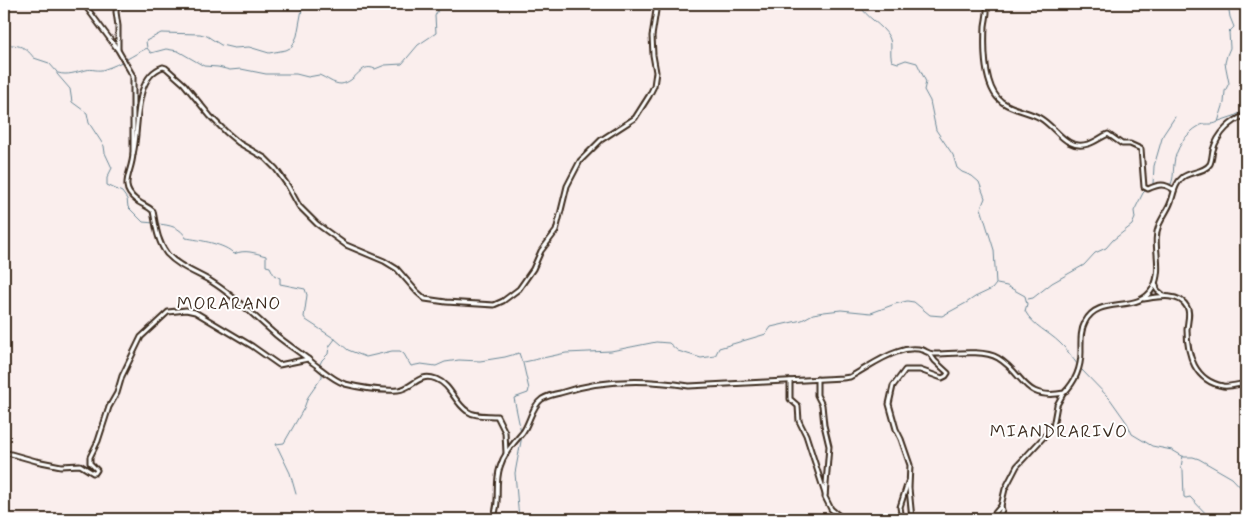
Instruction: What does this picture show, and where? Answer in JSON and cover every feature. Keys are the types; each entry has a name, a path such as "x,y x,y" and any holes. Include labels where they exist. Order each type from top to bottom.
{"street":[{"path":"84,4 127,63 133,76 133,165 126,183 126,189 129,194 153,211 159,240 168,255 181,266 212,282 236,299 275,335 343,383 397,390 406,388 417,379 429,377 438,380 449,388 459,404 468,411 476,415 497,416 505,432 506,453"},
{"path":"117,4 118,50"},
{"path":"133,154 142,92 153,72 162,67 166,68 184,84 210,116 226,132 239,143 271,163 288,186 299,206 323,228 346,245 384,261 397,270 416,292 425,299 494,305 520,289 533,269 541,251 556,231 567,186 580,162 601,140 635,118 649,96 654,86 656,72 652,36 657,4"},
{"path":"987,4 988,14 985,24 986,70 997,97 1014,109 1041,118 1062,139 1069,143 1088,144 1108,134 1122,144 1136,146 1141,149 1144,187 1147,189 1158,184 1168,186 1174,190"},
{"path":"1143,299 1156,282 1159,268 1157,234 1171,203 1174,190 1183,177 1203,170 1210,165 1216,143 1222,132 1232,122 1246,115"},
{"path":"1156,282 1157,290 1164,296"},
{"path":"998,519 1002,510 1004,489 1017,466 1053,428 1057,405 1070,386 1079,366 1081,337 1085,322 1097,309 1107,306 1132,304 1143,299 1164,296 1178,299 1187,307 1189,318 1187,332 1191,362 1197,370 1211,382 1224,386 1246,383"},
{"path":"4,452 60,466 80,465 95,473 97,470 90,462 90,457 98,441 109,407 117,393 122,376 142,337 168,312 186,310 195,312 252,346 279,365 308,359"},
{"path":"493,519 498,505 497,482 500,467 506,453 529,423 532,413 541,399 586,386 614,381 669,383 689,386 850,377 898,351 910,349 930,354 948,372 942,378 920,370 905,370 893,386 889,404 896,429 910,465 912,519"},
{"path":"930,354 992,355 1007,364 1029,388 1048,394 1064,393"},
{"path":"817,379 817,395 822,405 829,446 826,497"},
{"path":"790,381 790,399 798,406 800,420 826,497 831,509 843,519"},
{"path":"902,519 900,503 910,477"},
{"path":"990,519 1001,506"}],"waterway":[{"path":"147,48 146,41 161,33 200,34 221,45 234,48 249,47 269,53 286,50 292,47 297,36 303,4"},
{"path":"58,73 69,74 88,70 102,70 116,65 147,48 151,53 166,49 178,51 204,66 230,70 241,69 266,74 296,74 308,77 319,75 341,84 351,80 366,68 375,69 385,65 402,64 418,45 436,33 435,16 441,4"},
{"path":"158,224 174,227 181,231 186,238 219,245 234,254 246,252 266,256 266,266 270,267 274,275 280,278 280,284 305,289 307,295 304,317 306,320 348,350 366,357 400,351 411,366 421,364 436,366 445,362 459,360 480,361 519,353 522,362 524,362 566,353 611,351 656,342 669,343 678,351 701,358 715,356 719,348 766,334 771,327 802,320 813,314 824,312 841,310 871,313 907,301 914,302 930,315 942,316 992,289 996,284 994,250 981,208 985,198 979,182 957,168 953,155 936,130 930,101 924,90 926,82 917,63 906,60 898,63 892,61 889,37 859,4"},
{"path":"1153,184 1171,184 1176,153 1186,137 1201,125 1218,122 1224,103 1225,91 1229,83 1225,63 1230,48 1229,32 1234,27 1228,4"},
{"path":"4,44 24,48 34,58 49,63 57,72 70,89 72,102 87,113 89,123 104,146 112,168 107,178 107,185 122,192 127,199 128,207 143,222 154,223"},
{"path":"1219,121 1246,110 1246,100"},
{"path":"1150,187 1153,184 1154,166 1163,135 1175,117"},
{"path":"1028,299 1033,298 1052,283 1084,265 1095,253 1106,248 1132,225 1135,218 1134,211 1147,189"},
{"path":"997,284 1007,286 1025,296 1027,304 1025,311 1028,316 1063,345 1078,365"},
{"path":"296,494 290,473 276,444 284,443 304,408 308,397 322,377 318,368 328,354 329,347 335,339"},
{"path":"521,432 514,398 528,393 529,389 523,363"},
{"path":"1080,368 1110,399 1127,423 1132,434 1152,446 1172,450 1184,457 1199,459 1232,478 1246,493"},
{"path":"519,519 515,473 522,436"},
{"path":"1183,456 1181,467 1183,470 1184,497 1190,497 1211,519"}],"district":[{"name":"MORARANO","path":"229,304"},
{"name":"MIANDRARIVO","path":"1059,432"}]}
